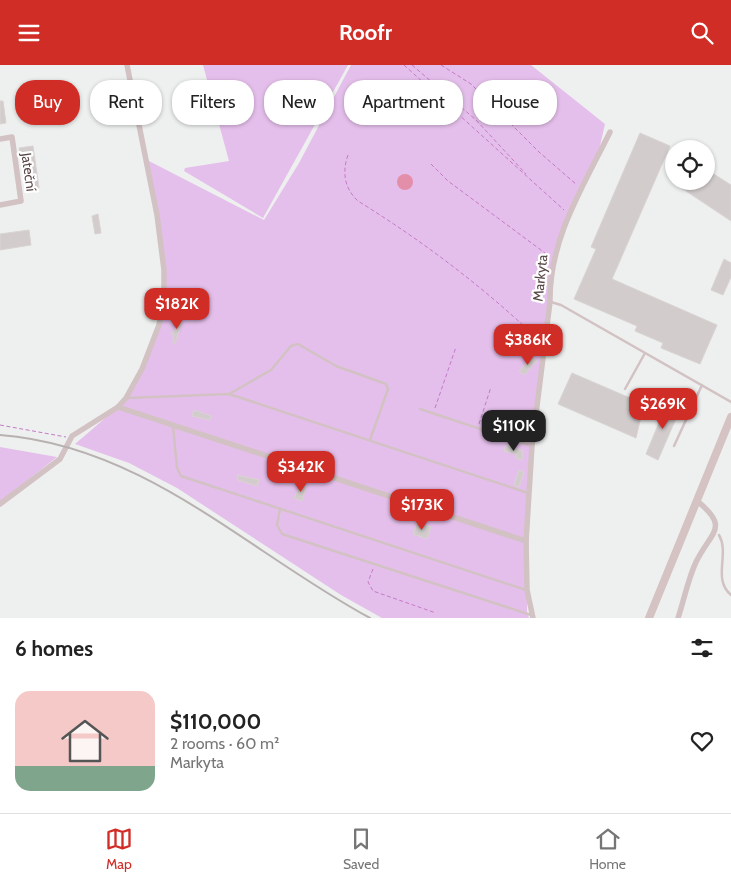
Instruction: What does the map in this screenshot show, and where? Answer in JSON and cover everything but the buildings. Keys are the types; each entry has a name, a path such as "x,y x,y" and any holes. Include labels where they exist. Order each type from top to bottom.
{"main road":[{"path":"649,618 731,417"}],"street":[{"path":"0,504 60,459 70,439 118,407 126,398 142,369 159,325 165,282 157,215 127,65"},
{"name":"Markyta","path":"532,616 527,590 526,541 532,446 550,302 550,280 553,259 569,214 610,132"},
{"name":"Jateční","path":"0,139 12,137 21,201 0,205"},
{"path":"118,407 526,541"},
{"path":"678,618 696,562 719,535 722,524 718,514 696,501"}],"lane":[{"path":"550,302 561,305 731,402"},
{"path":"229,394 270,370 291,346 298,344 336,366 386,383 388,389 370,441"},
{"path":"625,389 645,353"},
{"path":"674,446 702,385"},
{"path":"126,398 229,394 530,494"},
{"path":"420,409 532,446"},
{"path":"173,424 177,468 181,475 527,590"},
{"path":"280,509 277,525 282,534 532,616"},
{"path":"719,535 723,544 722,583 731,595"}],"path":[{"path":"404,65 569,214"},
{"path":"412,65 476,120 528,177"},
{"path":"441,65 471,84 539,152 582,189"},
{"path":"348,155 344,167 346,183 350,194 415,237 479,287 545,345"},
{"path":"431,164 448,181 553,259"},
{"path":"433,413 456,347"},
{"path":"478,428 491,387"},
{"path":"0,425 62,435 70,439"},
{"path":"374,563 368,582 370,589 436,613"}],"shaded area":[{"path":"203,65 348,65 334,90 334,80 264,80 264,125 315,125 263,218 184,171 185,168 229,161 219,125 254,125 254,80 207,80"},
{"path":"351,65 531,65 550,80 473,80 473,125 557,125 557,86 605,124 597,159 557,246 532,446 527,590 529,618 382,618 341,595 177,488 129,463 75,444 118,407 142,369 159,325 165,282 147,160 264,220 299,163 319,125 334,125 334,97"},
{"path":"405,174 411,176 413,182 411,188 405,190 399,188 397,182 399,176"},
{"path":"0,447 57,457 0,502"}],"railway":[{"path":"0,435 53,443 102,459 149,480 194,506 325,592 370,618"}]}
